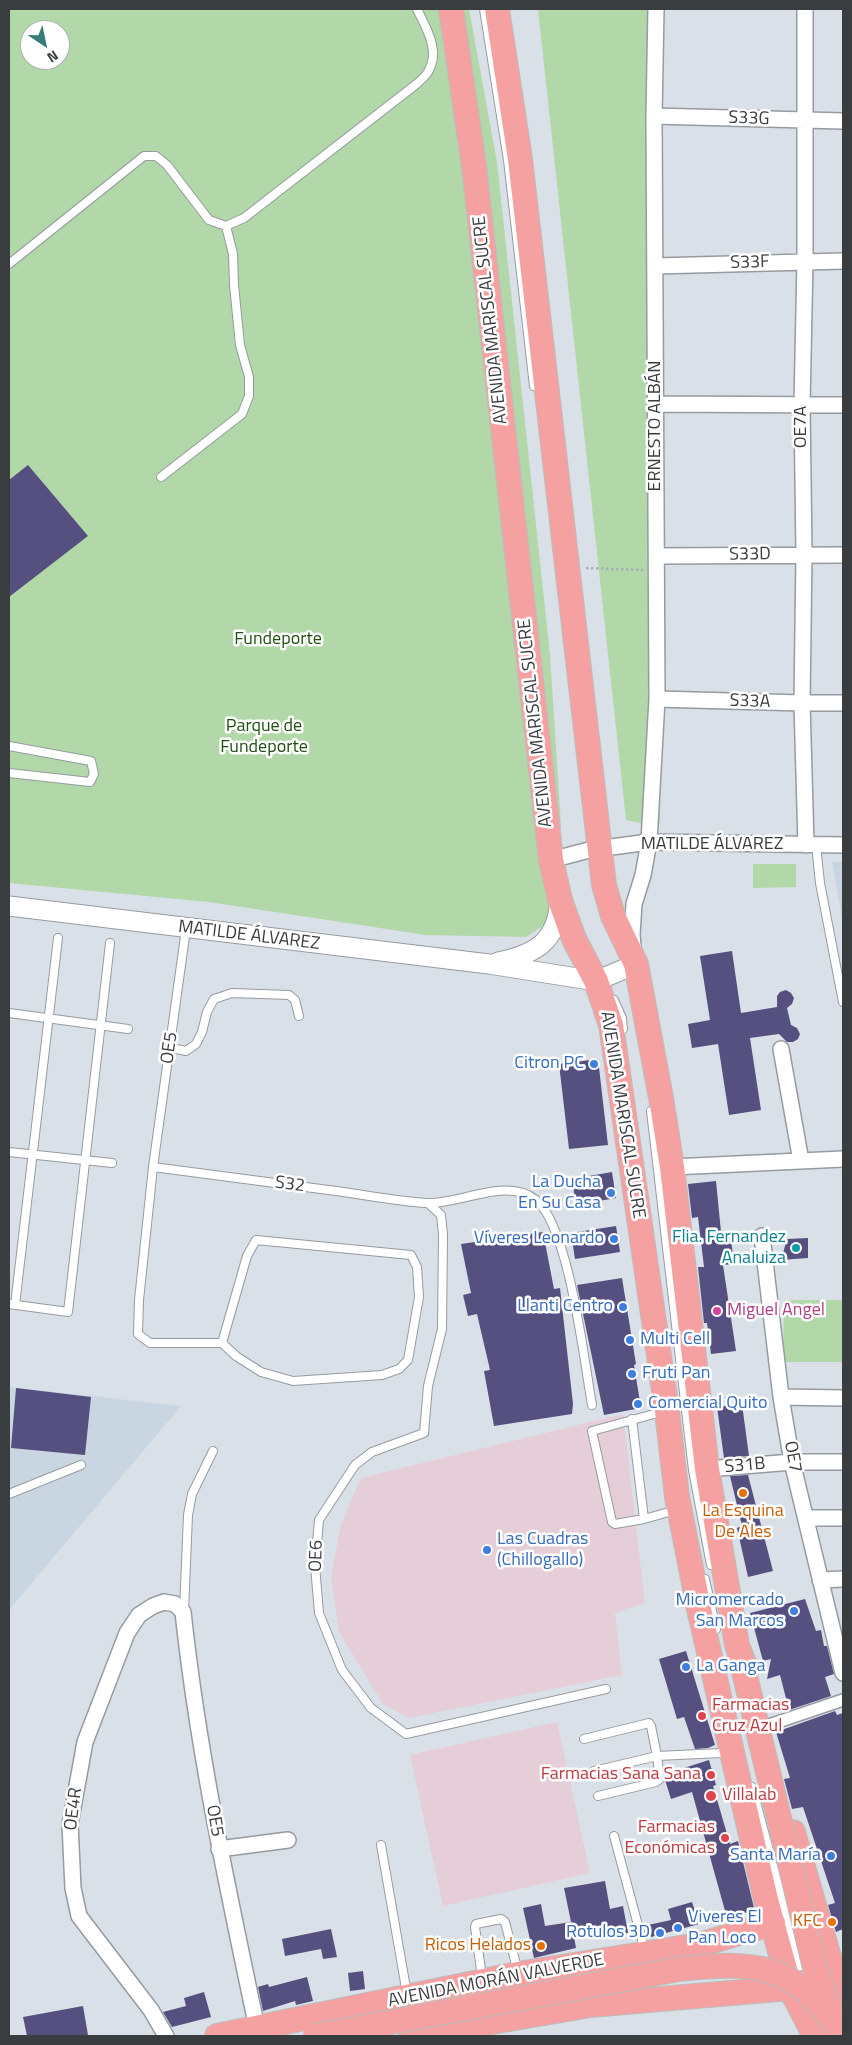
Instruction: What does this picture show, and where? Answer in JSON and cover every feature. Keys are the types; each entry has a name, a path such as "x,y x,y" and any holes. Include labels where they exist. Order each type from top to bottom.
{"main road":[{"name":"AVENIDA MARISCAL SUCRE","path":"450,9 474,166 558,858 560,900 574,939 605,981 667,1411 679,1509 699,1609 736,1750 773,1923 797,1985 830,2032"},
{"path":"497,9 520,159 566,567 592,850 628,967 661,1098 665,1168 731,1644 830,2032"},
{"path":"731,1644 766,1726 795,1840 838,1970 843,1997"},
{"name":"AVENIDA MORÁN VALVERDE","path":"217,2036 518,1974 700,1945 773,1923"},
{"path":"315,2036 679,1969 721,1965 747,1966 790,1979 812,1996 825,2010 830,2032"},
{"path":"411,2036 590,2004 797,1985 838,1970"}],"street":[{"name":"ERNESTO ALBÁN","path":"628,967 634,904 643,875 649,842 657,699 654,116 656,9"},
{"name":"OE7A","path":"805,9 802,704 811,845"},
{"name":"S33G","path":"654,116 843,120"},
{"name":"S33F","path":"656,266 843,261"},
{"path":"656,404 843,405"},
{"name":"S33D","path":"657,564 804,554 843,555"},
{"name":"S33A","path":"657,699 802,704 843,703"},
{"name":"MATILDE ÁLVAREZ","path":"558,858 592,850 649,842 843,845"},
{"name":"MATILDE ÁLVAREZ","path":"489,964 518,958 540,946 555,925 559,913 560,900"},
{"name":"MATILDE ÁLVAREZ","path":"9,906 489,964 605,981"},
{"path":"605,981 628,967"},
{"path":"781,1048 801,1161"},
{"path":"665,1168 843,1159"},
{"name":"OE7","path":"762,1236 781,1398 792,1462 820,1580 837,1628 843,1674"},
{"path":"781,1398 843,1398"},
{"name":"S31B","path":"707,1469 792,1462 843,1462"},
{"path":"806,1518 843,1518"},
{"path":"820,1580 843,1579"},
{"name":"OE4R","path":"166,2036 151,2010 79,1916 72,1888 70,1824 85,1742 127,1633 139,1615 153,1606 164,1602 175,1604 183,1612"},
{"name":"OE5","path":"183,1612 190,1679 219,1850 256,2028"},
{"path":"766,1726 843,1700"},
{"path":"219,1850 288,1840"}],"lane":[{"path":"9,264 144,156 156,156 167,165 209,220 226,226 244,218 414,86 428,73 433,60 433,46 417,9"},
{"path":"484,9 508,160 536,397"},
{"path":"161,477 242,414 250,396 249,377 240,346 233,254 226,226"},
{"path":"9,746 91,761 94,774 90,782 9,773"},
{"path":"811,845 843,1002"},
{"name":"OE5","path":"186,928 153,1167 139,1300 138,1334 150,1343 222,1343"},
{"path":"58,938 50,1019 12,1305 68,1312 110,943"},
{"path":"605,981 622,1018 624,1037"},
{"path":"170,1048 186,1051 196,1044 214,998 232,994 289,995 295,1000 299,1016"},
{"path":"9,1013 128,1028"},
{"path":"651,1105 665,1168 694,1470 714,1578"},
{"path":"9,1152 112,1163"},
{"name":"S32","path":"153,1167 428,1203 507,1190 523,1192 536,1200 550,1215 567,1267 592,1405"},
{"name":"OE6","path":"428,1203 441,1214 443,1235 442,1329 428,1386 424,1433 372,1452 355,1465 319,1520 315,1566 319,1613 342,1670 371,1708 406,1734 606,1689"},
{"path":"256,1240 411,1255 417,1267 419,1297 408,1360 399,1369 382,1376 293,1381 261,1372 236,1356 222,1343 247,1256 256,1240"},
{"path":"651,1241 683,1474"},
{"path":"667,1411 592,1431 612,1522 618,1524 644,1519 679,1509"},
{"path":"632,1419 644,1519"},
{"path":"183,1612 188,1516 192,1494 213,1451"},
{"path":"9,1494 81,1465"},
{"path":"703,1570 731,1644"},
{"path":"716,1587 731,1644"},
{"path":"584,1739 649,1723 651,1726 660,1779 598,1796"},
{"path":"594,1771 657,1756 721,1753 736,1750"},
{"path":"750,1780 797,1985"},
{"path":"614,1836 646,1953"},
{"path":"381,1845 408,1998"},
{"path":"483,1982 474,1930 476,1924 501,1919 505,1922 518,1974"}],"path":[{"path":"566,567 657,564"}],"shaded area":[{"path":"832,862 843,862 843,923"},
{"path":"9,1387 181,1406 9,1610"},
{"name":"Las Cuadras (Chillogallo)","path":"623,1414 645,1603 615,1613 622,1675 409,1718 383,1704 339,1632 331,1577 341,1524 361,1478"},
{"path":"557,1722 590,1873 443,1906 410,1755"}],"green space":[{"name":"Fundeporte","path":"9,9 469,9 497,162 550,655 561,825 559,890 551,921 526,937 426,935 209,902 9,883"},
{"path":"538,9 651,9 660,823 649,825 626,820"},
{"path":"753,864 796,864 796,887 753,888"},
{"path":"784,1300 843,1300 843,1362 783,1362"}],"building":[{"path":"28,465 88,536 9,597 9,480"},
{"path":"732,951 741,1013 777,1007 777,996 780,992 786,990 794,998 792,1004 787,1008 791,1025 797,1028 800,1034 798,1039 793,1042 787,1042 779,1034 750,1038 761,1110 729,1115 718,1044 692,1048 688,1024 710,1020 700,956"},
{"path":"598,1059 608,1145 569,1149 559,1064"},
{"path":"612,1172 616,1198 576,1205 572,1179"},
{"path":"716,1181 721,1232 730,1231 734,1264 723,1265 736,1351 711,1354 707,1323 704,1323 698,1267 704,1267 698,1217 692,1218 688,1184"},
{"path":"616,1226 620,1252 575,1259 571,1233"},
{"path":"543,1232 554,1289 560,1288 573,1404 572,1414 494,1426 484,1371 490,1370 477,1314 468,1316 463,1295 471,1293 461,1244"},
{"name":"Flia. Fernandez Analuiza","path":"808,1238 808,1258 781,1260 787,1239"},
{"path":"622,1278 641,1408 604,1415 577,1285"},
{"path":"16,1388 91,1397 85,1455 11,1448"},
{"path":"742,1404 749,1456 724,1458 717,1407"},
{"path":"748,1475 773,1571 748,1577 737,1528 742,1526 730,1476"},
{"path":"805,1599 816,1631 821,1630 824,1646 827,1646 834,1674 825,1677 831,1696 789,1710 780,1675 767,1679 771,1659 763,1661 750,1613"},
{"path":"686,1651 715,1745 708,1748 695,1749 684,1717 677,1719 659,1659"},
{"name":"Santa María","path":"835,1711 837,1715 843,1713 843,1929 836,1932 828,1905 835,1903 803,1807 792,1809 784,1779 790,1778 776,1732"},
{"path":"709,1760 716,1785 713,1786 730,1844 738,1841 754,1908 752,1911 727,1918 692,1792 671,1799 665,1780 665,1774"},
{"path":"605,1881 610,1909 623,1906 628,1933 607,1937 606,1932 574,1937 576,1948 534,1958 523,1908 541,1904 545,1926 571,1922 564,1888"},
{"path":"692,1902 699,1924 651,1937 648,1925 671,1920 668,1909"},
{"path":"331,1929 337,1957 323,1959 321,1949 285,1956 282,1939"},
{"path":"363,1971 365,1989 350,1991 348,1973"},
{"path":"307,1977 313,2001 296,2005 295,2001 263,2011 258,1987 268,1984 269,1987"},
{"path":"204,1992 211,2017 172,2027 163,2012 186,2006 184,1998"},
{"path":"83,2006 88,2035 27,2036 23,2017"}],"place":[{"name":"Citron PC","path":"594,1064"},
{"name":"La Ducha En Su Casa","path":"611,1193"},
{"name":"Víveres Leonardo","path":"614,1239"},
{"name":"Flia. Fernandez Analuiza","path":"796,1248"},
{"name":"Llanti Centro","path":"623,1307"},
{"name":"Miguel Angel","path":"717,1311"},
{"name":"Multi Cell","path":"630,1340"},
{"name":"Fruti Pan","path":"632,1374"},
{"name":"Comercial Quito","path":"638,1404"},
{"name":"La Esquina De Ales","path":"743,1493"},
{"name":"Las Cuadras (Chillogallo)","path":"487,1550"},
{"name":"Micromercado San Marcos","path":"794,1611"},
{"name":"La Ganga","path":"686,1667"},
{"name":"Farmacias Cruz Azul","path":"702,1716"},
{"name":"Farmacias Sana Sana","path":"711,1775"},
{"name":"Villalab","path":"711,1796"},
{"name":"Farmacias Económicas","path":"725,1838"},
{"name":"Santa María","path":"831,1856"},
{"name":"KFC","path":"832,1922"},
{"name":"Viveres El Pan Loco","path":"678,1928"},
{"name":"Rotulos 3D","path":"660,1933"},
{"name":"Ricos Helados","path":"541,1946"}],"park label":[{"name":"Parque de Fundeporte","path":"264,738"}]}
